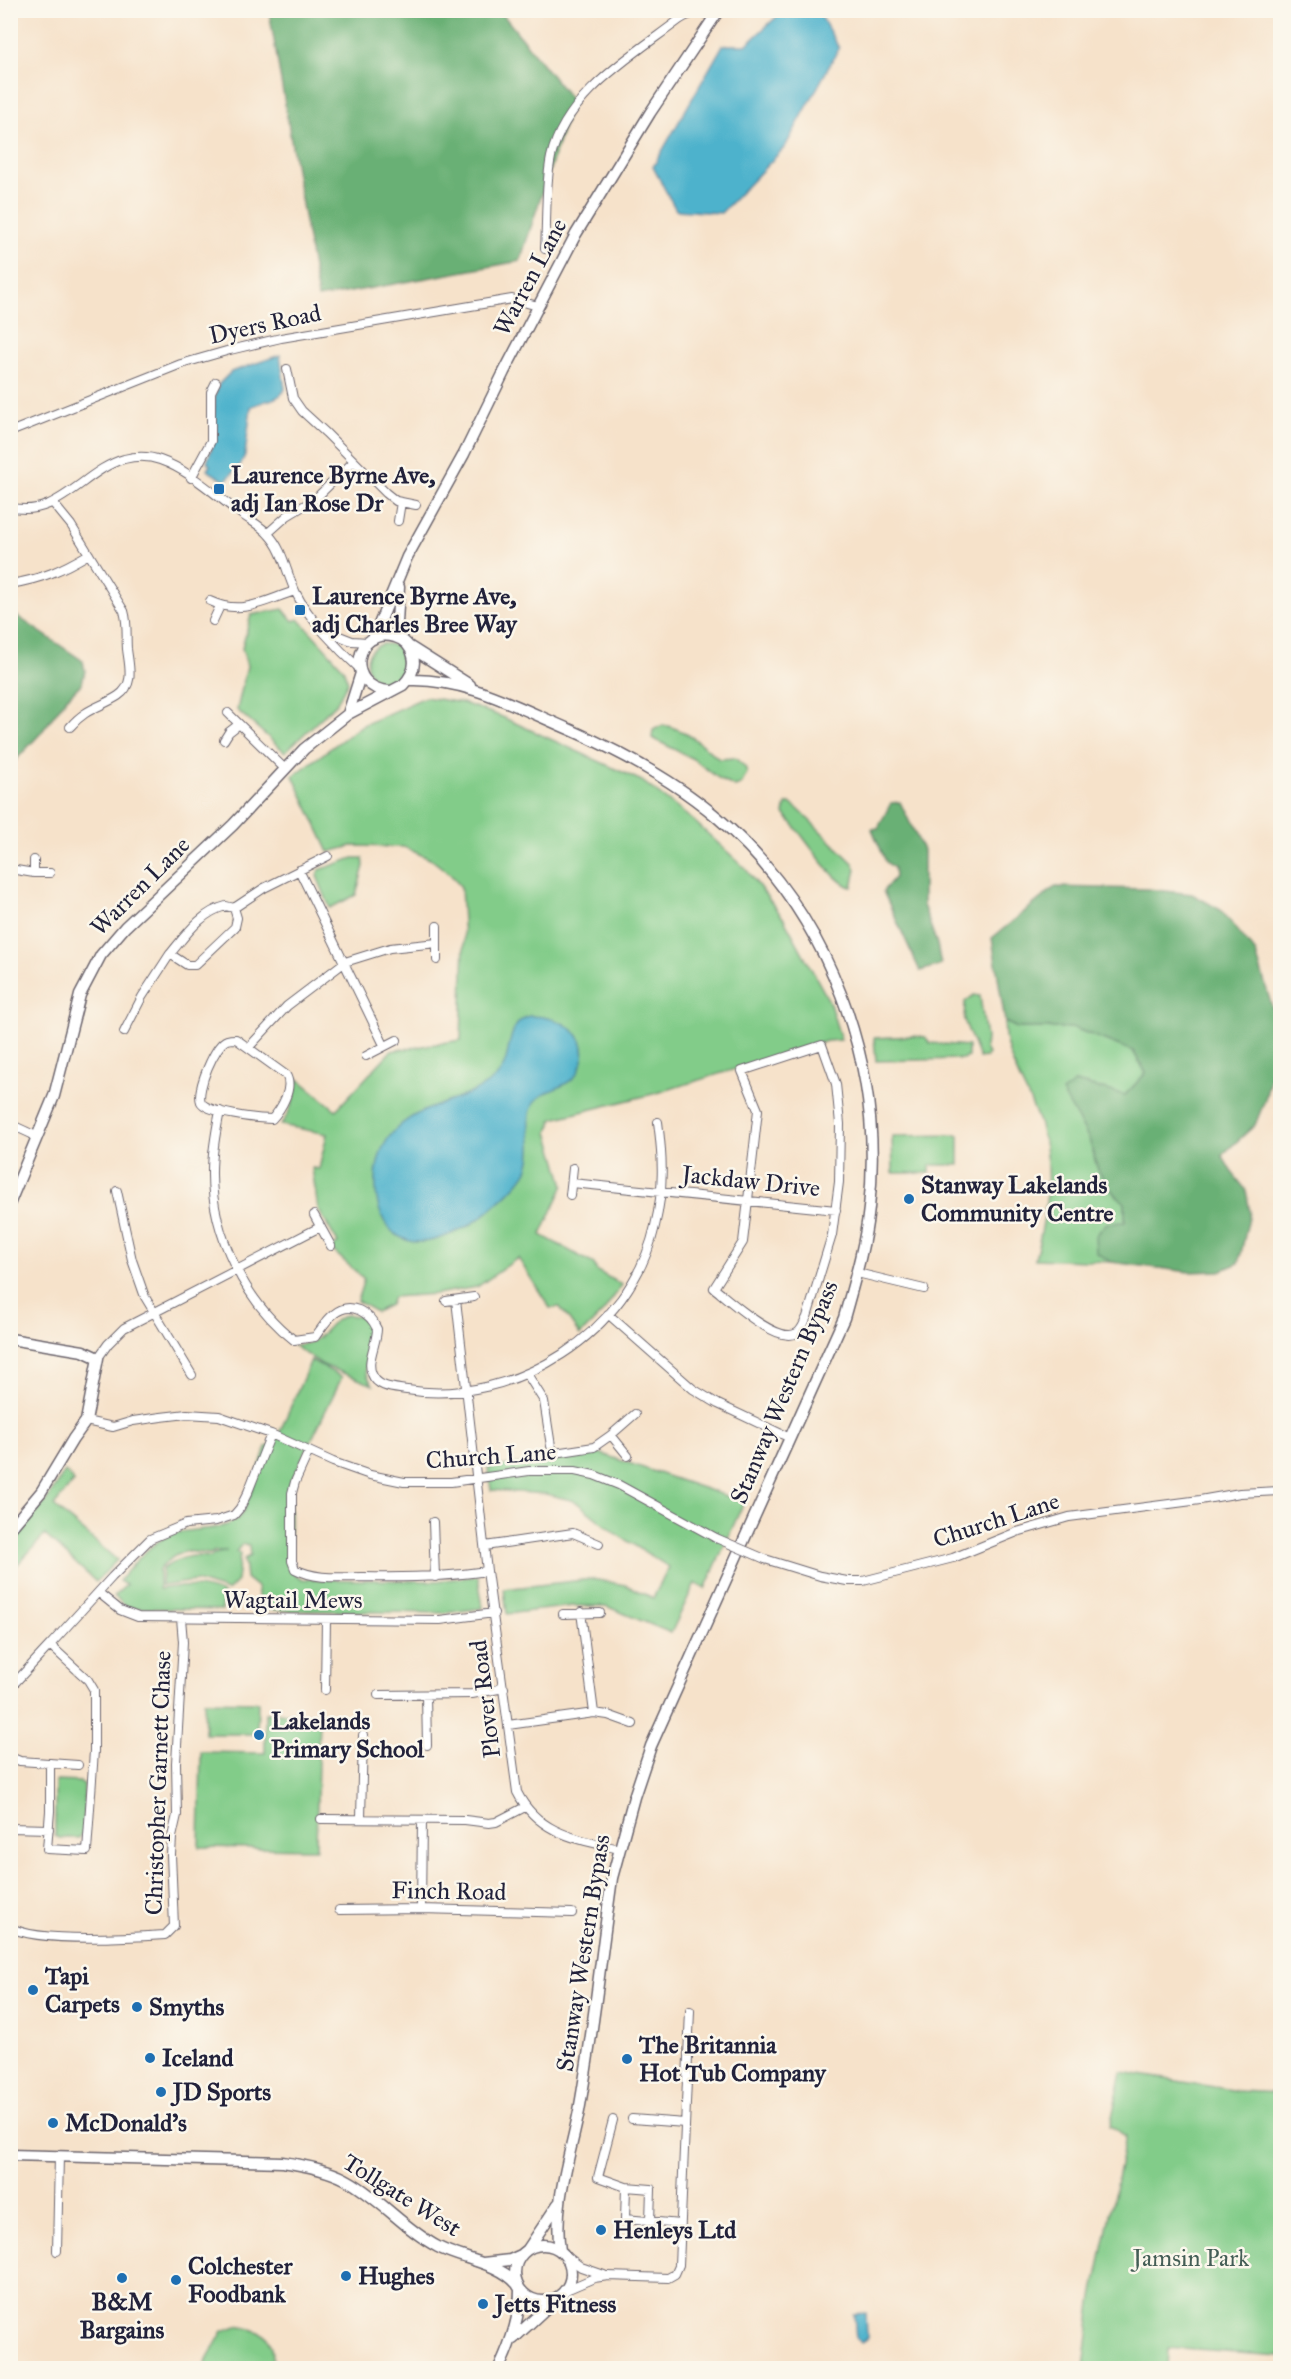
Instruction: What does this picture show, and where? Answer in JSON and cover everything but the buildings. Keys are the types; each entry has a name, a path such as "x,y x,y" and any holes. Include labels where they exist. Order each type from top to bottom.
{"street":[{"path":"545,249 551,158 559,134 577,105 591,88 679,20 692,13 716,14"},
{"name":"Warren Lane","path":"348,714 357,692 359,658 371,640 407,557 464,454 538,306 610,176 716,14"},
{"name":"Dyers Road","path":"10,432 172,367 230,350 281,338 512,299 538,306"},
{"path":"287,369 293,398 302,411 386,493 401,502 416,505"},
{"path":"191,478 211,441 211,392 216,382"},
{"path":"10,507 27,510 53,503 111,463 141,457 160,460 191,478 268,533 280,551 295,591 307,612 369,684 389,691"},
{"path":"268,533 287,516 315,499 354,461"},
{"path":"398,521 401,502"},
{"path":"53,503 89,554 124,611 128,624 127,648 131,672 128,684 119,695 87,710 70,727"},
{"path":"10,584 56,573 89,554"},
{"name":"Warren Lane","path":"10,1202 54,1096 80,995 101,955 133,919 248,810 284,768 304,749 348,714 409,680 414,663 404,642 397,607 400,574"},
{"path":"210,601 232,609 245,608 295,591"},
{"path":"213,621 220,606"},
{"path":"324,630 352,641 371,640 386,635 404,642"},
{"name":"Stanway Western Bypass","path":"404,642 475,689 635,761 684,791 719,819 749,848 790,898 807,924 844,998 866,1080 871,1123 872,1165 869,1208 857,1273 844,1318 694,1646 651,1746 619,1849 612,1878 579,2110 559,2202 558,2235 563,2253"},
{"name":"Stanway Western Bypass","path":"409,680 442,681 475,689"},
{"path":"228,714 284,768"},
{"path":"224,741 229,732 238,725"},
{"path":"234,909 264,888 328,856"},
{"path":"34,860 34,873"},
{"path":"10,869 50,873"},
{"path":"299,870 384,1045"},
{"path":"124,1032 142,997 170,954 193,926 213,909 226,906 234,909"},
{"path":"170,954 191,966 195,965 235,927 237,918 234,909"},
{"path":"437,926 437,960"},
{"path":"249,1047 287,1006 345,962 390,948 437,943"},
{"path":"236,1039 249,1047 286,1075 289,1081 279,1112 272,1119 260,1119 220,1111 201,1103 200,1086 216,1049 225,1040 236,1039"},
{"path":"366,1056 397,1040"},
{"path":"822,1045 836,1084 840,1124 839,1182 832,1235 807,1317 796,1334 787,1336 763,1325 714,1288 743,1242 748,1200 758,1110 742,1071 822,1045"},
{"path":"220,1111 214,1143 212,1173 224,1239 238,1271 279,1328 294,1340 315,1336 334,1313 352,1308 366,1313 377,1329 370,1368 376,1381 385,1386 417,1392 466,1392 484,1389 527,1374 554,1360 582,1340 608,1314 634,1280 655,1228 662,1191 663,1161 658,1122"},
{"path":"10,1124 38,1137"},
{"path":"570,1195 573,1168"},
{"name":"Jackdaw Drive","path":"572,1182 836,1210"},
{"path":"117,1191 132,1260 153,1313 192,1376"},
{"path":"314,1215 331,1246"},
{"path":"10,1529 37,1498 73,1439 87,1421 98,1358 124,1328 320,1227"},
{"path":"857,1273 924,1290"},
{"path":"446,1301 474,1297"},
{"name":"Plover Road","path":"456,1300 484,1546 517,1792 525,1807"},
{"path":"608,1314 693,1389 718,1404 790,1438"},
{"path":"10,1339 75,1349 98,1358"},
{"path":"527,1374 544,1401 551,1446 555,1453 594,1447 635,1414"},
{"name":"Church Lane","path":"87,1421 113,1427 134,1421 188,1414 219,1416 272,1434 370,1475 404,1482 477,1480 554,1469 594,1474 619,1485 716,1538 765,1559 847,1581 863,1581 952,1558 1017,1532 1069,1517 1200,1500 1240,1492 1281,1491"},
{"path":"10,1688 99,1593 111,1577 150,1539 186,1524 216,1521 234,1515 248,1492 272,1434"},
{"path":"611,1435 628,1456"},
{"path":"309,1451 292,1493 291,1561 295,1569 311,1576 435,1577 488,1571"},
{"path":"433,1522 435,1577"},
{"path":"484,1546 573,1533 599,1544"},
{"name":"Wagtail Mews","path":"99,1593 128,1615 181,1618 440,1620 494,1613"},
{"path":"581,1612 594,1713"},
{"path":"562,1614 600,1612"},
{"name":"Christopher Garnett Chase","path":"10,1927 25,1934 109,1938 165,1935 174,1926 171,1856 177,1815 176,1763 183,1642 181,1618"},
{"path":"325,1690 326,1619"},
{"path":"50,1645 88,1680 94,1690 94,1751 87,1851 47,1849 51,1811 50,1763"},
{"path":"378,1695 472,1694 504,1688"},
{"path":"426,1695 427,1745"},
{"path":"508,1725 594,1713 608,1715 633,1724"},
{"path":"361,1818 363,1735"},
{"path":"10,1756 21,1761 78,1765"},
{"path":"321,1819 465,1820 489,1823 496,1822 525,1807 555,1832 619,1849"},
{"path":"421,1909 422,1820"},
{"path":"10,1828 49,1829"},
{"path":"558,1912 559,1902"},
{"name":"Finch Road","path":"339,1910 573,1912"},
{"path":"519,2287 533,2299 540,2301 594,2278 672,2276 679,2265 690,2011"},
{"path":"632,2119 685,2123"},
{"path":"613,2120 598,2176 626,2187 651,2189 650,2221"},
{"name":"Tollgate West","path":"10,2156 282,2162 307,2166 329,2172 353,2183 438,2247 468,2260 483,2263 511,2277 519,2287"},
{"path":"57,2251 59,2156"},
{"path":"626,2187 625,2219 680,2224"},
{"name":"Stanway Western Bypass","path":"525,2252 559,2202"},
{"path":"498,2368 510,2342 520,2310 519,2287 515,2274 516,2264 525,2252 546,2245 563,2253 581,2266 608,2276"},
{"name":"Tollgate West","path":"483,2263 510,2260 525,2252"},
{"path":"510,2342 561,2294 570,2282 571,2271 563,2253"}],"green space":[{"path":"269,11 500,11 572,101 520,261 318,298"},
{"path":"283,609 293,621 299,619 343,668 348,682 336,704 285,752 237,710 247,666 242,648 251,615"},
{"path":"11,612 83,661 85,671 82,683 11,765"},
{"path":"386,644 399,650 405,663 399,676 386,682 373,676 367,663 373,650"},
{"path":"425,697 463,703 500,716 642,781 694,821 745,868 784,919 829,1001 841,1040 827,1041 657,1093 553,1119 548,1132 564,1185 541,1235 594,1264 597,1271 622,1285 604,1311 580,1335 560,1307 550,1308 518,1258 477,1287 436,1294 393,1297 390,1305 376,1312 357,1301 364,1279 331,1249 338,1243 318,1209 312,1168 319,1169 327,1134 281,1125 293,1103 298,1079 336,1110 391,1051 461,1040 464,940 461,887 450,874 432,860 404,847 352,846 329,852 293,776 361,726"},
{"path":"663,725 686,734 719,759 735,758 745,767 747,773 741,785 735,787 721,780 693,759 652,738 653,730"},
{"path":"900,802 923,850 923,905 937,944 941,965 920,971 883,891 895,877 894,868 886,862 872,829 878,828 891,803"},
{"path":"786,804 791,804 798,809 853,863 856,869 852,887 836,877 784,814"},
{"path":"353,858 363,858 364,866 356,895 330,908 317,876 319,870"},
{"path":"1055,887 1148,889 1192,894 1221,910 1256,953 1277,1024 1276,1052 1265,1100 1255,1125 1222,1155 1246,1190 1250,1212 1239,1263 1220,1271 1189,1272 1111,1262 1096,1252 1095,1236 1107,1223 1125,1222 1125,1203 1110,1189 1098,1170 1089,1139 1062,1092 1076,1082 1125,1095 1146,1073 1133,1051 1074,1028 1017,1028 1005,1022 992,938"},
{"path":"974,995 980,996 986,1038 985,1048 988,1054 986,1057 979,1058 964,1020 965,1002"},
{"path":"1005,1022 1018,1028 1074,1028 1133,1051 1146,1073 1125,1095 1076,1082 1063,1092 1089,1139 1098,1170 1110,1189 1125,1202 1125,1222 1096,1252 1111,1262 1035,1259 1047,1193 1047,1160 1036,1114 1007,1047"},
{"path":"925,1037 930,1043 968,1046 968,1057 876,1061 874,1038"},
{"path":"959,1135 959,1165 930,1165 930,1173 893,1173 892,1136"},
{"path":"346,1315 358,1316 366,1320 369,1326 371,1333 366,1370 373,1385 323,1365 293,1345 312,1342 332,1323"},
{"path":"311,1360 342,1377 290,1484 290,1568 303,1579 436,1581 478,1576 483,1608 445,1613 260,1610 257,1587 246,1578 244,1559 250,1556 249,1546 242,1544 236,1552 240,1553 237,1581 227,1591 196,1581 161,1586 162,1569 175,1562 185,1557 211,1557 227,1551 215,1551 210,1554 185,1551 173,1557 159,1569 159,1589 191,1587 215,1591 223,1594 222,1610 128,1608 114,1596 126,1585 119,1581 148,1549 170,1535 188,1530 225,1526 240,1516 251,1493 266,1447 274,1445"},
{"path":"599,1453 744,1502 705,1589 695,1583 671,1633 606,1606 573,1606 507,1614 504,1589 592,1579 626,1585 653,1598 669,1567 616,1534 575,1501 546,1494 491,1490 488,1468"},
{"path":"65,1471 74,1481 54,1506 117,1560 96,1582 45,1535 11,1571 11,1542 47,1500"},
{"path":"204,1701 258,1702 257,1734 205,1734"},
{"path":"265,1713 319,1714 316,1849 199,1847 201,1752 265,1753"},
{"path":"57,1781 84,1784 84,1832 79,1838 59,1838 55,1835 55,1783"},
{"name":"Jamsin Park","path":"1122,2072 1239,2091 1280,2093 1280,2356 1168,2348 1167,2368 1084,2368 1092,2302 1126,2136 1110,2126"},
{"path":"237,2326 256,2331 268,2338 273,2349 272,2368 202,2368 223,2331"}],"water":[{"path":"783,11 818,11 839,48 785,147 721,213 676,210 653,167 723,45 746,45"},
{"path":"280,355 285,389 279,396 251,407 245,455 240,465 225,481 207,470 210,465 207,462 213,445 215,396 219,384 231,372"},
{"path":"529,1016 552,1019 572,1029 583,1046 583,1057 575,1077 542,1095 533,1105 530,1121 531,1156 524,1175 489,1211 456,1232 423,1242 410,1241 397,1236 388,1227 377,1202 376,1173 383,1147 393,1132 405,1121 435,1106 467,1095 496,1077 502,1070 515,1027"},
{"path":"866,2313 867,2338 861,2342 856,2339 854,2314"}],"place":[{"name":"Laurence Byrne Ave, adj Ian Rose Dr","path":"219,489"},
{"name":"Laurence Byrne Ave, adj Charles Bree Way","path":"300,610"},
{"name":"Stanway Lakelands Community Centre","path":"909,1199"},
{"name":"Lakelands Primary School","path":"259,1735"},
{"name":"Tapi Carpets","path":"33,1990"},
{"name":"Smyths","path":"137,2007"},
{"name":"Iceland","path":"150,2058"},
{"name":"The Britannia Hot Tub Company","path":"627,2059"},
{"name":"JD Sports","path":"161,2092"},
{"name":"McDonald's","path":"53,2123"},
{"name":"Henleys Ltd","path":"601,2230"},
{"name":"Hughes","path":"346,2276"},
{"name":"B&M Bargains","path":"122,2278"},
{"name":"Colchester Foodbank","path":"176,2280"},
{"name":"Jetts Fitness","path":"483,2304"}]}
